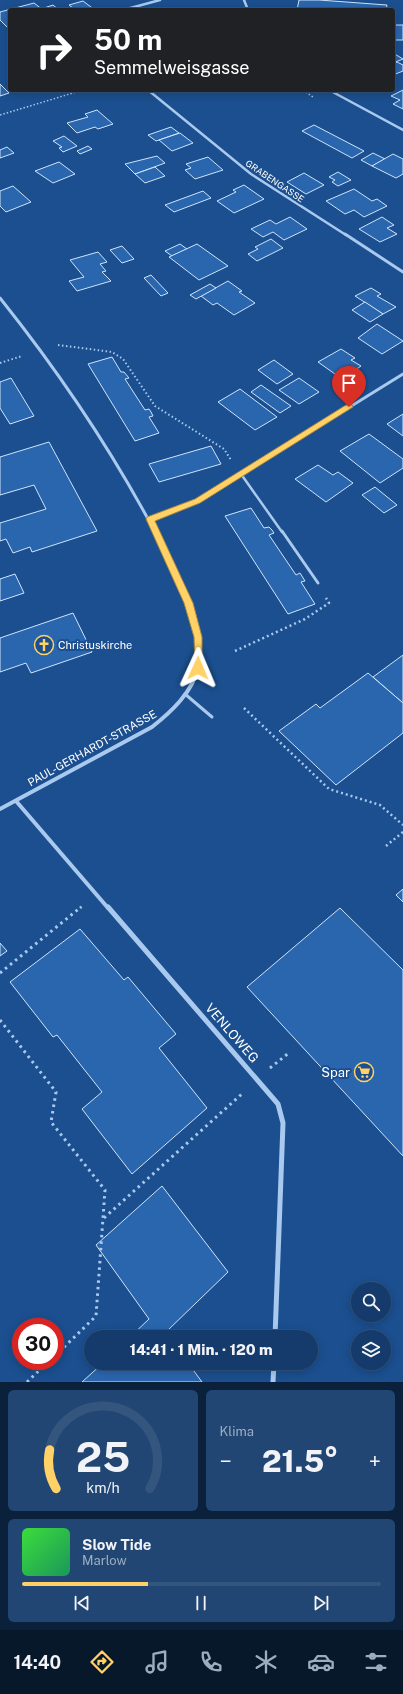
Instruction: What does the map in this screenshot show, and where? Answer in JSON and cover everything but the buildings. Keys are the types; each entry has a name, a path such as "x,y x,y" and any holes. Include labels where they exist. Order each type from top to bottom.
{"street":[{"path":"130,8 160,0"},
{"name":"GRABENGASSE","path":"150,92 251,174 403,272"},
{"path":"333,92 403,130"},
{"name":"PAUL-GERHARDT-STRASSE","path":"0,298 42,350 83,409 150,519 188,603 198,637 198,668 185,694 176,707 152,727 0,809"},
{"path":"150,519 198,501 403,374"},
{"name":"VENLOWEG","path":"16,801 278,1104 283,1123 275,1330"},
{"path":"274,1370 274,1382"}],"lane":[{"path":"241,474 318,583"},
{"path":"185,694 212,717"}],"path":[{"path":"0,115 75,92"},
{"path":"42,350 56,345 68,345 112,352 123,359 155,406 224,449 241,474"},
{"path":"235,651 305,619 329,603 318,583"},
{"path":"244,708 329,789 380,805 403,825"},
{"path":"386,846 403,832"},
{"path":"0,973 97,895"},
{"path":"0,1020 56,1092 51,1122 104,1190 104,1218 96,1316 64,1347"},
{"path":"104,1218 290,1052"},
{"path":"27,1382 40,1370"}],"place":[{"name":"Christuskirche","path":"44,645"},
{"name":"Spar","path":"364,1072"}],"route":[{"path":"198,668 198,637 188,603 150,519 198,501 349,407"}]}
